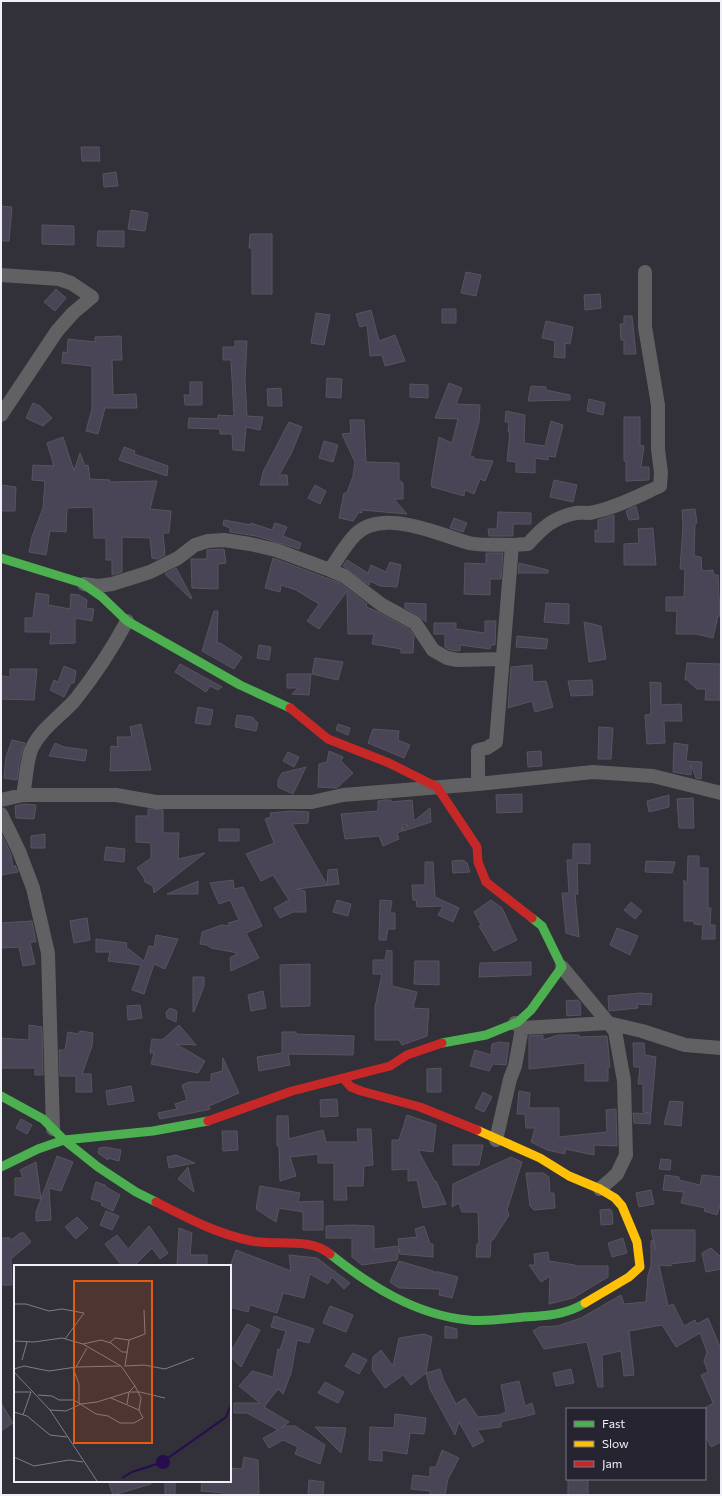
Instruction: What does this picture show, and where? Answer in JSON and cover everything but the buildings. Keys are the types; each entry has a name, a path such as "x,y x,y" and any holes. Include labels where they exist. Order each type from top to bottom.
{"street":[{"path":"330,570 356,534 365,528 379,525 407,524 422,527 470,543 512,545 528,544 543,527 560,517 578,513 593,512 624,502 660,486 661,473 658,449 658,405 645,327 645,272"},
{"path":"1,275 59,279 72,283 92,297 73,313 57,330 1,416"},
{"path":"1,558 82,583 98,586 112,584 150,572 178,558 195,545 208,541 224,540 250,544 276,550 344,576 402,617 415,623 425,641 433,650 440,654 458,660 503,659"},
{"path":"478,784 478,750 487,748 496,742 512,545"},
{"path":"82,583 102,597 127,621 240,685 288,706 328,739 389,763 437,787 477,847 478,862 486,882 542,926 562,967 615,1031 624,1081 626,1156 618,1174 600,1189"},
{"path":"23,795 31,751 43,731 74,701 89,682 107,657 127,621"},
{"path":"1,800 23,795 116,795 156,802 312,802 343,795 478,784 593,772 653,776 721,793"},
{"path":"1,814 33,888 48,953 53,1129"},
{"path":"496,1140 510,1079 515,1066 518,1025 531,1010 562,967"},
{"path":"1,1167 64,1140 153,1131 211,1121 292,1091 390,1066 406,1055 428,1047 452,1040 486,1035 518,1025 608,1023 642,1031 685,1045 721,1048"},
{"path":"1,1096 43,1119 64,1140 98,1167 136,1192 204,1227 253,1241 302,1244 322,1248 346,1267 392,1297 425,1311 468,1320 539,1317 565,1312 578,1308 636,1273 640,1267 637,1242 622,1206 615,1198 600,1189 569,1176 540,1158 496,1140 447,1117 420,1107 361,1091 351,1086 343,1078"}],"traffic: fast":[{"path":"1,558 82,583 102,597 127,621 240,685 290,708"},
{"path":"442,1043 486,1035 518,1022 531,1010 562,967 542,926 532,918"},
{"path":"1,1096 43,1119 64,1140 98,1167 136,1192 156,1202"},
{"path":"1,1167 38,1149 64,1140 153,1131 208,1121"},
{"path":"330,1254 361,1277 394,1297 430,1312 449,1317 482,1321 548,1315 570,1310 585,1303"}],"traffic: slow":[{"path":"477,1130 540,1158 569,1176 600,1189 615,1198 622,1206 637,1242 640,1267 629,1277 585,1303"}],"traffic: jam":[{"path":"290,708 328,739 389,763 437,787 477,847 478,862 486,882 532,918"},
{"path":"208,1121 292,1091 390,1066 407,1055 442,1043"},
{"path":"343,1078 351,1087 361,1091 420,1107 477,1130"},
{"path":"156,1202 202,1225 239,1238 262,1242 303,1244 322,1249 330,1254"}]}
